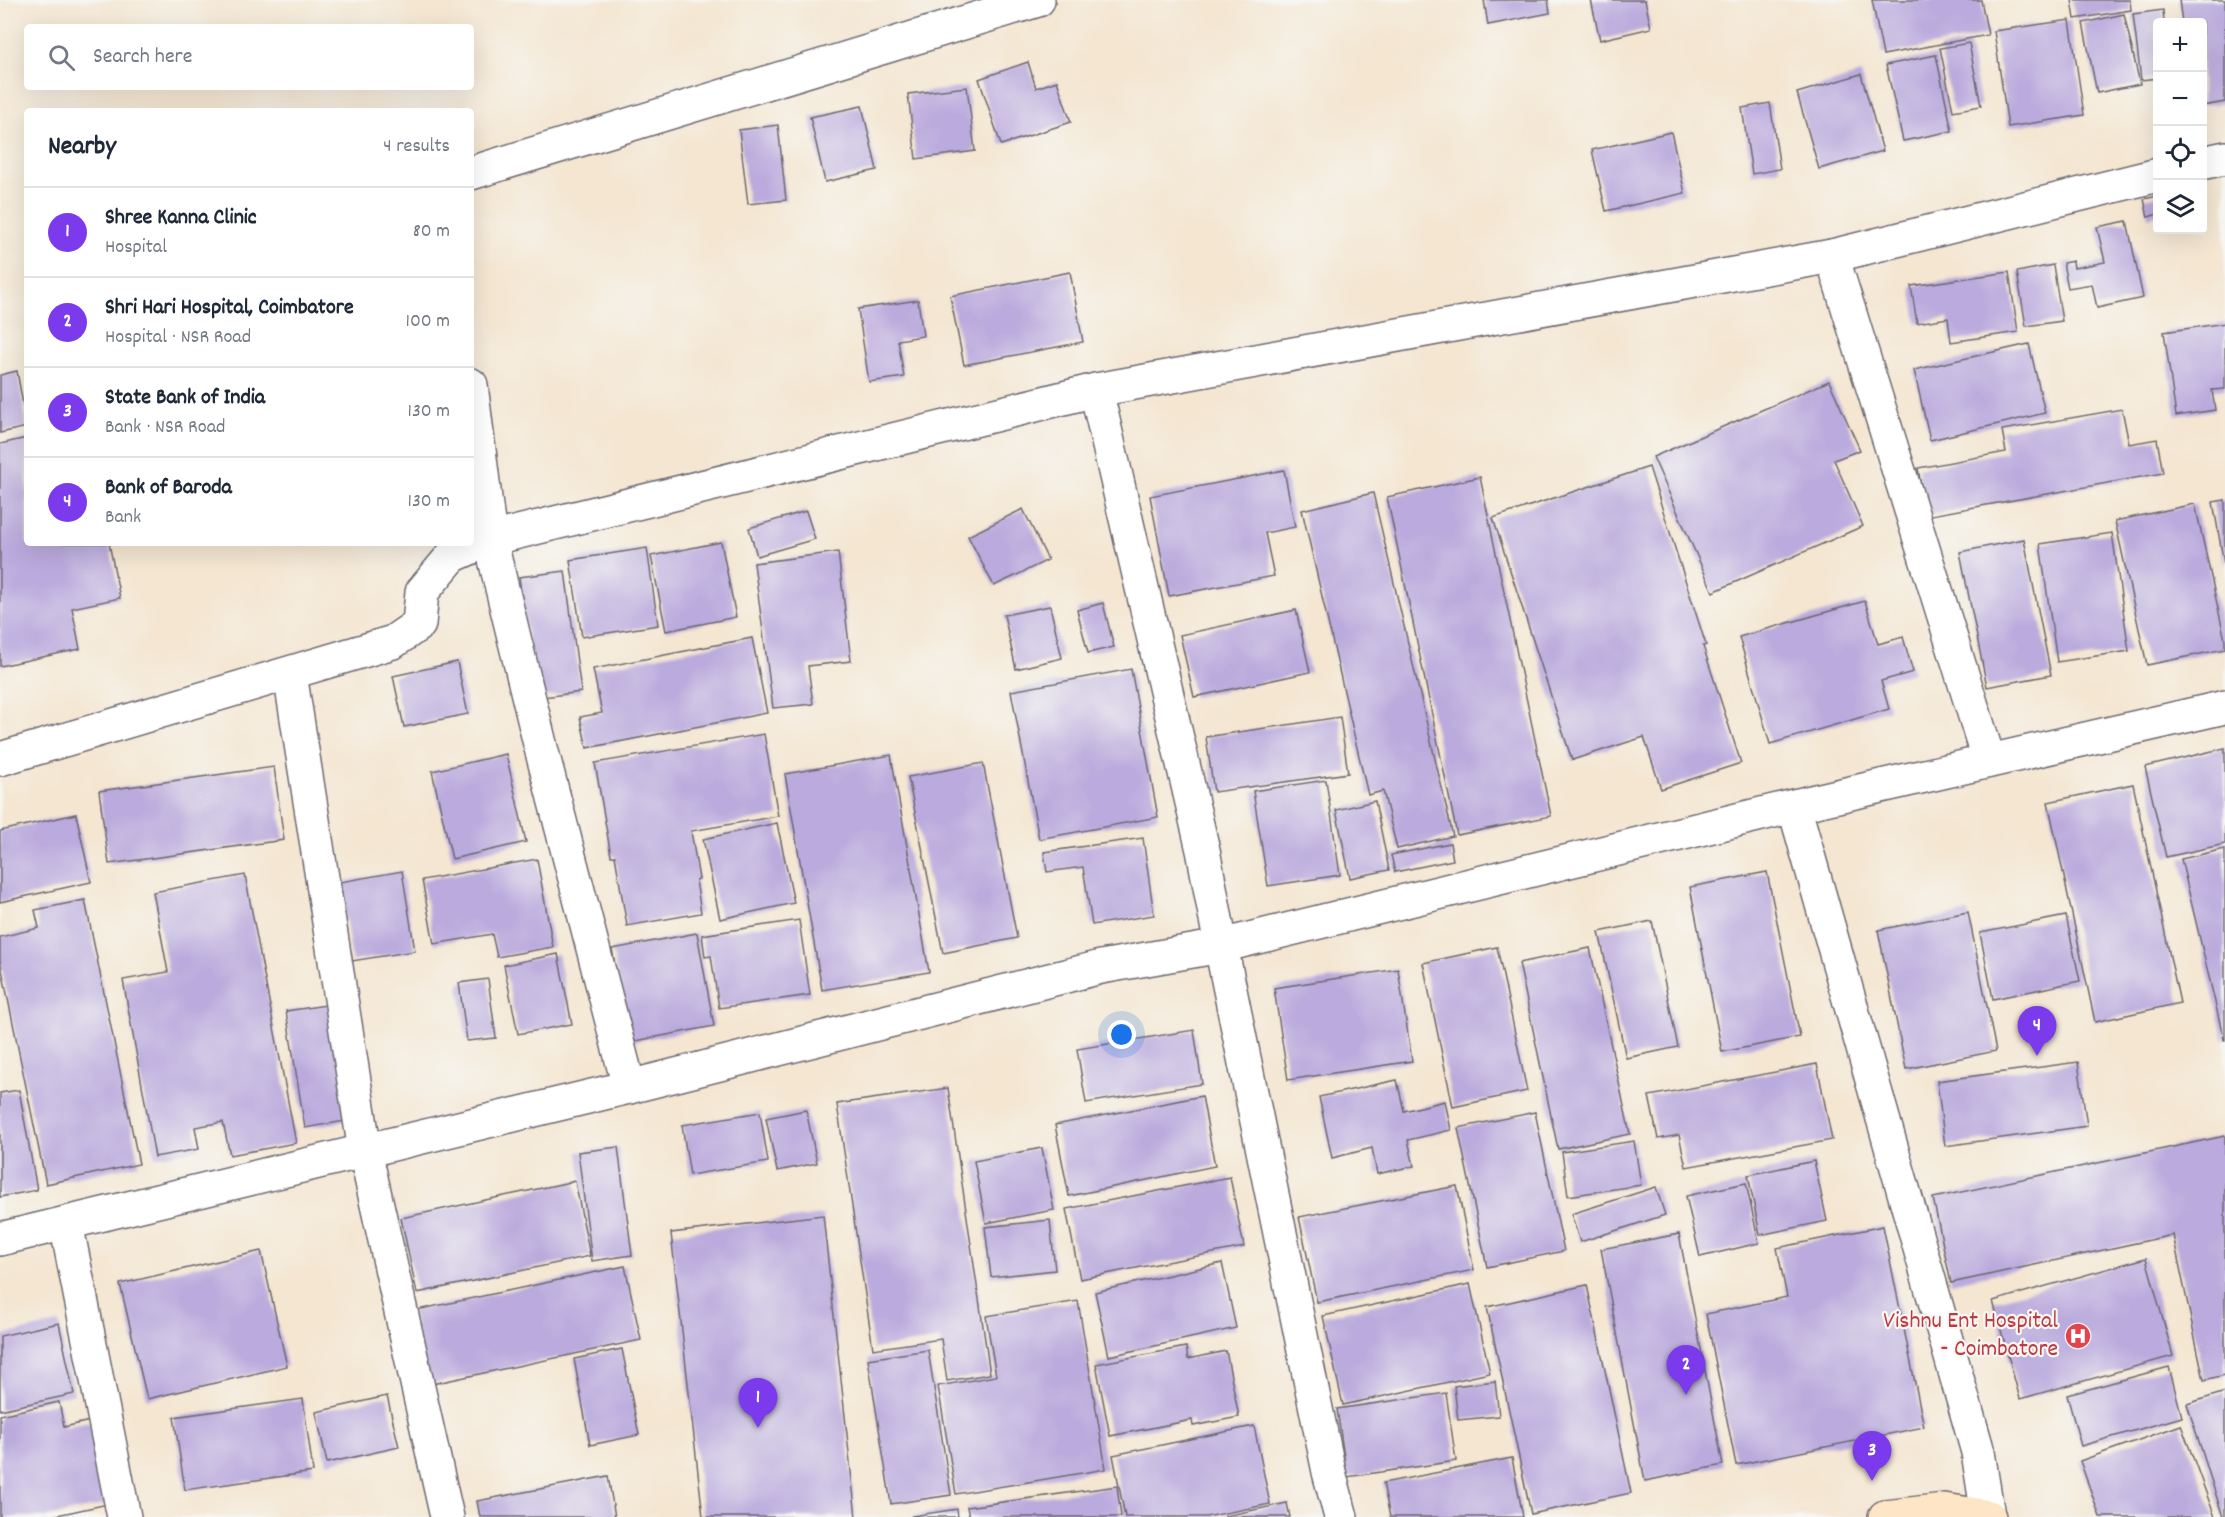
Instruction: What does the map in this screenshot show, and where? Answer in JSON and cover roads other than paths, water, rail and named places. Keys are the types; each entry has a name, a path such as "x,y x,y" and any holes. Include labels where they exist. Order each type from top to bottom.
{"main road":[{"path":"1885,1517 1944,1510 1989,1517"}],"street":[{"path":"474,172 1038,0"},
{"path":"2207,163 2225,158"},
{"path":"0,759 393,642 419,624 422,592 452,556 490,539 1095,390 1832,256 2153,176"},
{"path":"1832,256 1989,761"},
{"path":"1095,390 1203,850 1329,1472 1341,1517"},
{"path":"474,409 490,539 541,748 629,1087"},
{"path":"290,674 365,1151 447,1517"},
{"path":"0,1239 629,1087 1101,967 1221,946 1794,806 2225,707"},
{"path":"1794,806 1978,1452 1989,1517"},
{"path":"66,1223 124,1517"}],"place":[{"name":"Bank of Baroda","path":"2037,1056"},
{"name":"Vishnu Ent Hospital - Coimbatore","path":"2078,1336"},
{"name":"Shri Hari Hospital, Coimbatore","path":"1686,1395"},
{"name":"Shree Kanna Clinic","path":"758,1428"},
{"name":"State Bank of India","path":"1872,1481"}]}
